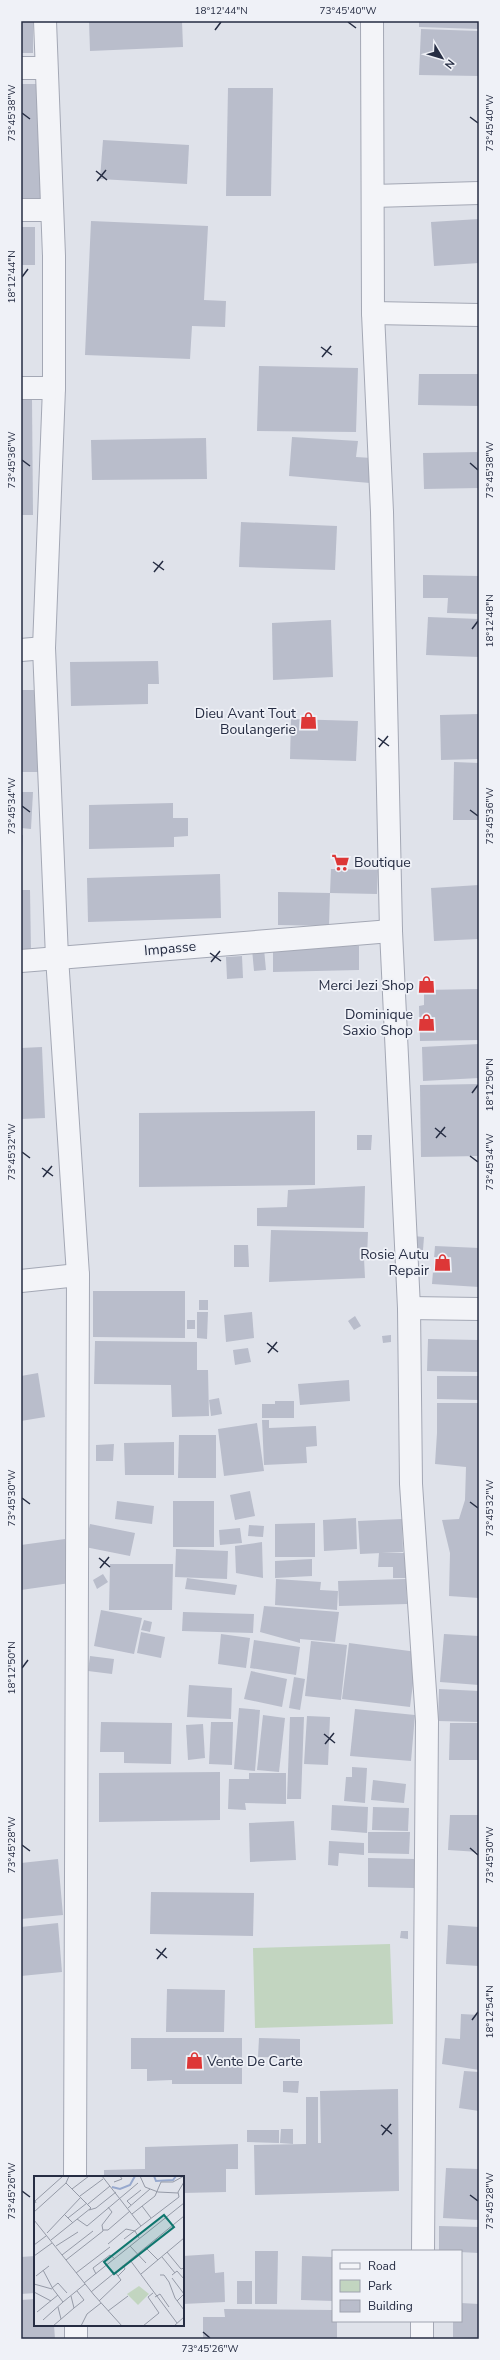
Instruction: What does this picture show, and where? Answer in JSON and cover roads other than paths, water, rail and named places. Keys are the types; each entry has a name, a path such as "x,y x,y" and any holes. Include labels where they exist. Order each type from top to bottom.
{"street":[{"path":"45,21 54,256 54,388 44,648 57,957 78,1275 75,2176"},
{"path":"372,21 373,313 382,512 391,930 409,1308 411,1484 427,1721 423,2250"},
{"path":"21,68 46,68"},
{"path":"372,196 479,193"},
{"path":"21,210 52,210"},
{"path":"373,313 479,315"},
{"path":"21,388 54,388"},
{"path":"21,650 44,648"},
{"name":"Impasse","path":"21,961 391,930"},
{"path":"21,1281 78,1275"},
{"path":"409,1308 479,1309"},
{"path":"422,2322 422,2339"},
{"path":"76,2326 76,2339"}],"place":[{"name":"Dieu Avant Tout Boulangerie","path":"309,721"},
{"name":"Boutique","path":"341,862"},
{"name":"Merci Jezi Shop","path":"427,985"},
{"name":"Dominique Saxio Shop","path":"426,1022"},
{"name":"Rosie Autu Repair","path":"442,1262"},
{"name":"Vente De Carte","path":"194,2061"}]}
